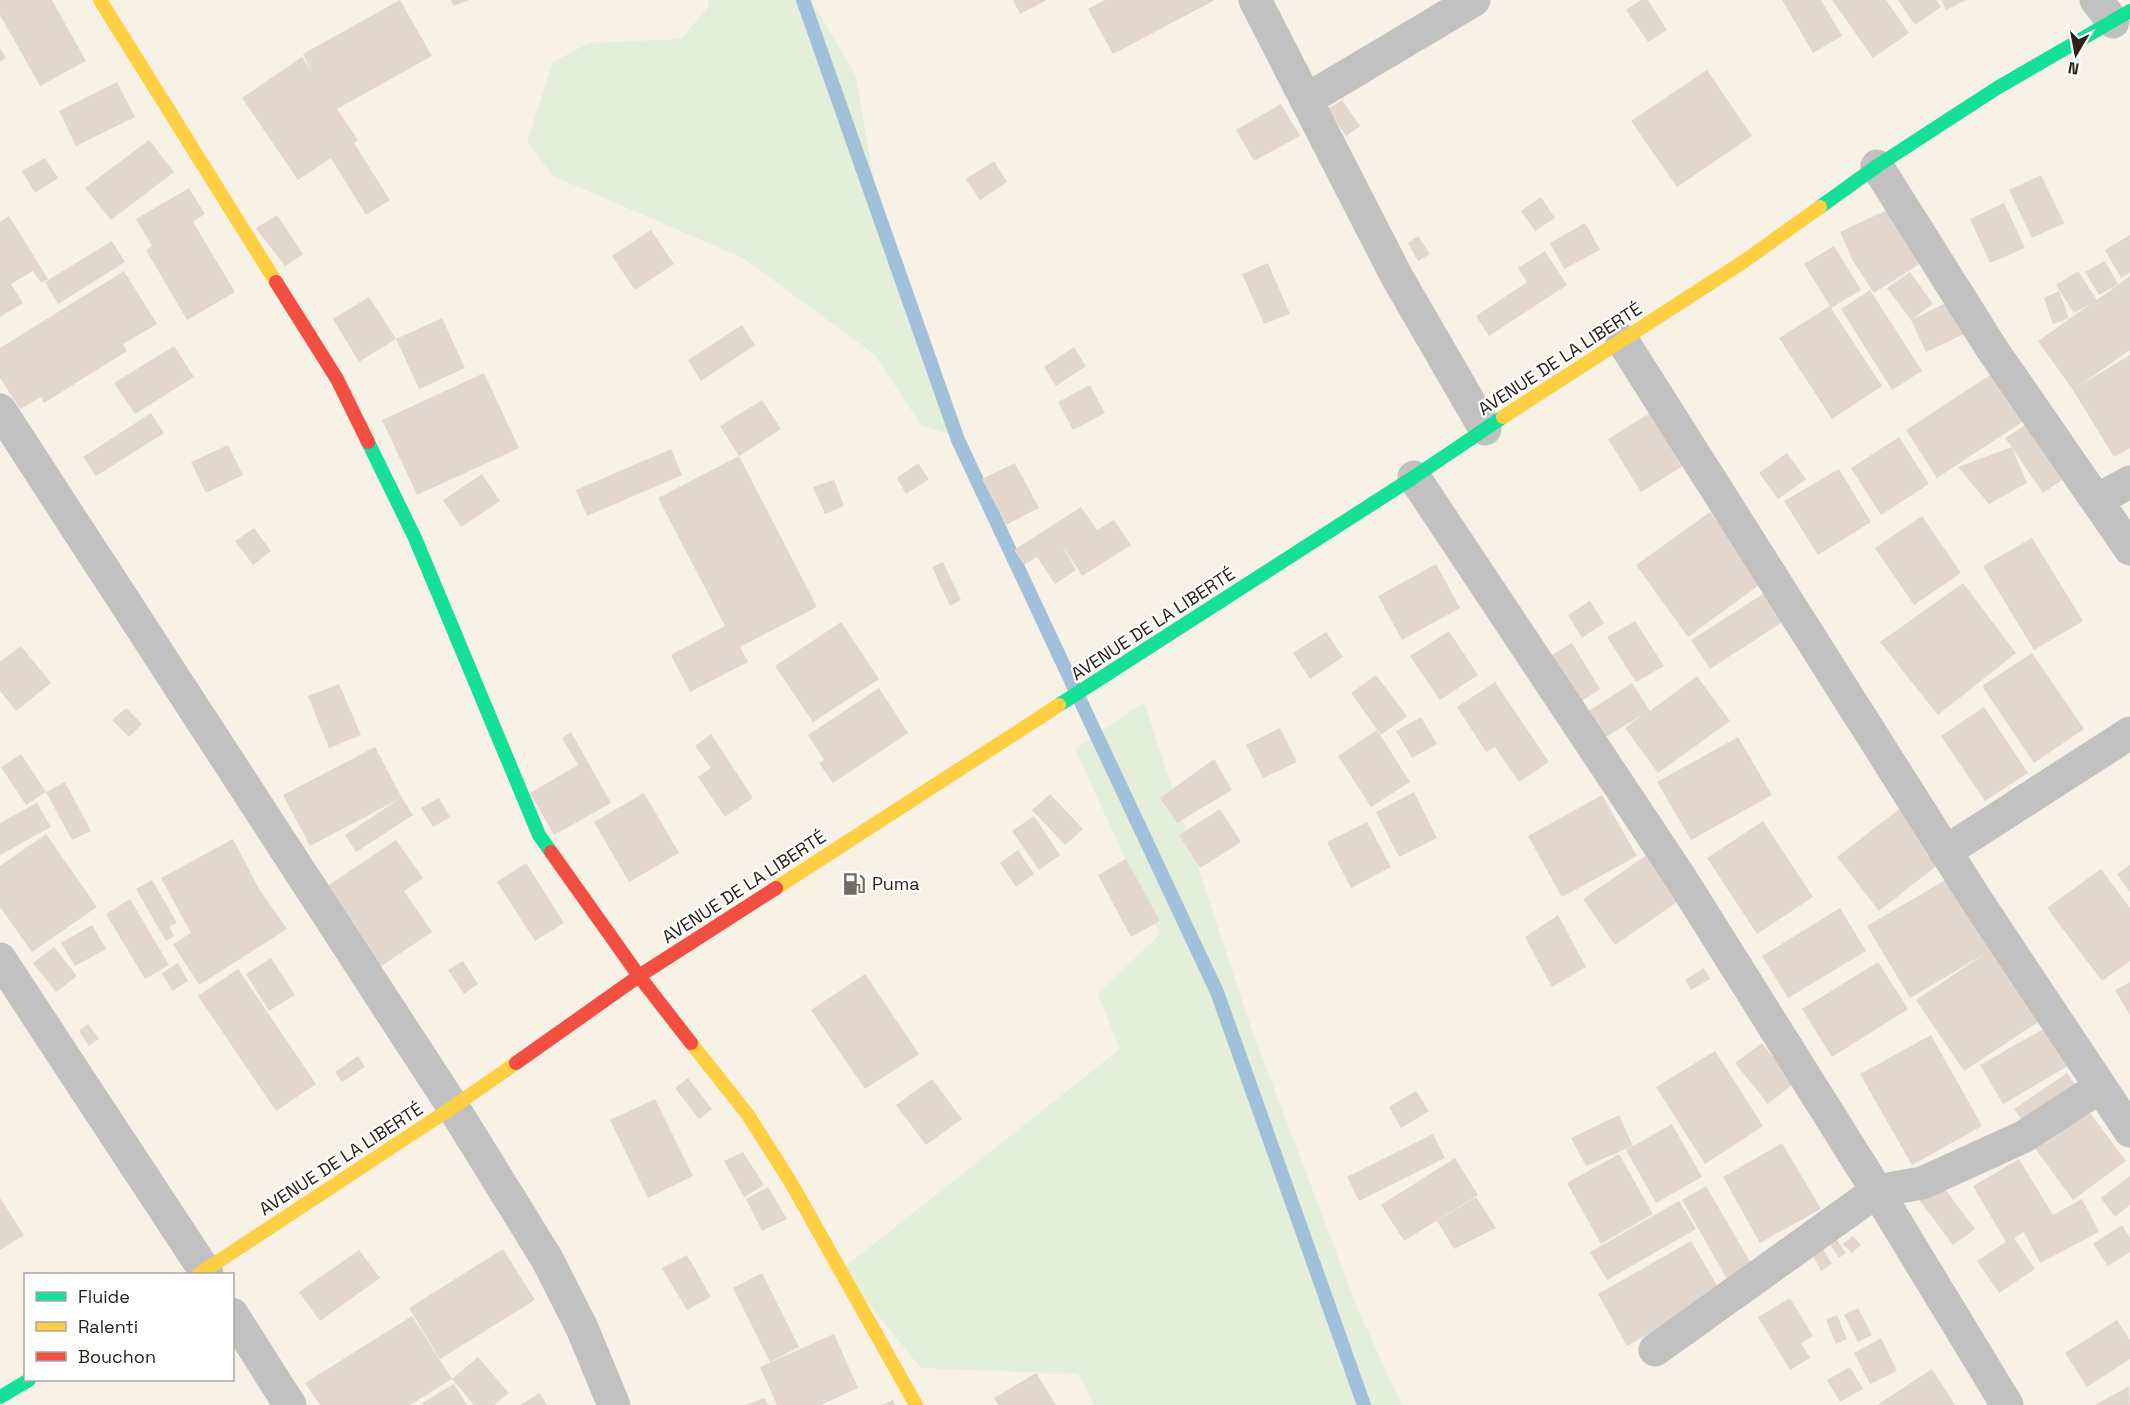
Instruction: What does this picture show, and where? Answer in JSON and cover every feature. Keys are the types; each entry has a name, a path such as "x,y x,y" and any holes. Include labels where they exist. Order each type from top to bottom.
{"street":[{"path":"100,0 337,379 415,538 539,835 639,976 748,1115 790,1180 916,1405"},
{"path":"1255,0 1397,278 1485,429"},
{"path":"1305,100 1474,0"},
{"name":"AVENUE DE LA LIBERTÉ","path":"204,1273 453,1107 639,976 1414,477 1743,262 1877,166 2113,11"},
{"path":"1877,166 1992,349 2130,549"},
{"path":"1622,340 1946,852 2130,1131"},
{"path":"0,410 453,1107 547,1259 581,1326 614,1405"},
{"path":"1414,477 1680,877 1877,1191 2007,1405"},
{"path":"2097,500 2130,482"},
{"path":"1946,852 2130,733"},
{"path":"0,959 204,1273"},
{"path":"1655,1350 1877,1191 1922,1183 2023,1137 2100,1087"},
{"path":"234,1317 290,1405"},
{"path":"0,1397 27,1381"}],"green space":[{"path":"709,0 811,0 856,76 887,258 956,437 921,425 874,354 743,258 553,176 527,142 553,62 589,43 681,39 708,7"},
{"path":"1144,702 1250,1025 1359,1312 1402,1405 1094,1405 1078,1374 921,1368 841,1270 1120,1049 1098,994 1160,934 1075,749"}],"building":[{"path":"0,0 52,0 86,61 40,86 0,15"},
{"path":"400,0 432,56 337,109 358,140 354,143 390,200 366,215 331,158 298,180 242,98 302,57 312,72 303,54"},
{"path":"451,0 469,0 453,6"},
{"path":"1013,0 1047,0 1020,14"},
{"path":"1105,0 1215,0 1113,54 1088,9"},
{"path":"1641,0 1648,0 1667,30 1648,42 1626,10"},
{"path":"1782,0 1821,0 1842,36 1813,53"},
{"path":"1832,0 1886,0 1909,33 1873,58"},
{"path":"1898,0 1936,0 1941,7 1915,25"},
{"path":"1941,0 1966,0 1946,10"},
{"path":"0,48 6,58 0,62"},
{"path":"1707,70 1752,136 1677,187 1631,121"},
{"path":"117,82 135,117 76,146 59,111"},
{"path":"1342,100 1360,126 1346,136 1328,109"},
{"path":"1281,104 1300,136 1254,161 1236,130"},
{"path":"149,140 174,172 111,220 85,188"},
{"path":"45,158 58,178 35,193 22,171"},
{"path":"994,161 1007,182 980,200 966,179"},
{"path":"2041,175 2064,223 2032,238 2009,190"},
{"path":"189,188 205,214 193,222 235,292 187,320 146,250 152,246 136,219"},
{"path":"1541,197 1555,218 1535,231 1521,211"},
{"path":"1902,203 1940,251 1874,293 1853,261 1840,232"},
{"path":"2004,203 2025,248 1990,263 1970,219"},
{"path":"277,215 303,254 285,266 256,228"},
{"path":"9,216 48,279 41,283 33,271 11,284 23,303 0,317 0,222"},
{"path":"1585,223 1600,250 1564,269 1550,243"},
{"path":"651,230 674,264 635,290 612,256"},
{"path":"2130,235 2130,273 2121,278 2105,250"},
{"path":"1418,236 1430,254 1418,261 1408,243"},
{"path":"112,241 125,262 58,304 45,282"},
{"path":"1834,246 1861,290 1831,308 1882,386 1832,419 1779,338 1830,306 1804,264"},
{"path":"1545,251 1567,285 1489,336 1476,316 1527,282 1518,268"},
{"path":"2105,261 2118,284 2099,295 2085,272"},
{"path":"1268,263 1290,314 1264,324 1242,274"},
{"path":"124,271 157,324 123,344 127,351 44,403 41,397 20,409 0,378 0,348"},
{"path":"2078,271 2097,300 2130,276 2130,350 2080,385 2130,355 2130,448 2114,457 2073,390 2038,341 2092,303 2074,313 2056,285"},
{"path":"1910,272 1933,304 1911,320 1887,288"},
{"path":"1870,290 1922,371 1892,390 1841,309"},
{"path":"2059,291 2069,318 2053,324 2044,298"},
{"path":"1964,294 1979,327 1926,352 1911,320"},
{"path":"369,297 396,339 359,362 333,319"},
{"path":"442,318 465,368 419,389 396,339"},
{"path":"742,325 755,345 701,381 688,360"},
{"path":"174,346 194,377 135,414 114,383"},
{"path":"1074,347 1086,366 1056,386 1044,367"},
{"path":"2013,360 2045,407 1937,478 1906,430"},
{"path":"484,373 519,448 417,495 382,420"},
{"path":"1090,385 1105,413 1073,430 1058,402"},
{"path":"762,400 781,429 739,456 720,426"},
{"path":"1653,411 1686,464 1641,492 1608,439"},
{"path":"151,413 164,433 96,476 83,457"},
{"path":"2044,413 2081,467 2043,493 2012,448 2027,483 1989,504 1958,467 2012,447 2005,438"},
{"path":"1899,437 1929,484 1881,515 1851,468"},
{"path":"228,445 243,475 206,493 191,462"},
{"path":"671,449 682,475 587,516 576,490"},
{"path":"1787,453 1806,479 1778,499 1759,473"},
{"path":"739,456 817,607 740,647 748,662 690,692 671,655 725,626 658,498"},
{"path":"918,463 929,479 906,494 897,478"},
{"path":"1015,463 1039,508 1006,525 982,479"},
{"path":"1839,469 1871,522 1818,555 1784,501"},
{"path":"482,474 500,501 461,527 443,500"},
{"path":"834,480 844,506 825,514 813,487"},
{"path":"1081,507 1097,530 1114,520 1131,545 1082,576 1061,543 1076,570 1055,584 1037,557 1024,565 1014,550"},
{"path":"1710,512 1762,583 1688,637 1636,565"},
{"path":"1922,516 1961,573 1914,605 1875,548"},
{"path":"254,528 271,551 253,565 235,541"},
{"path":"2032,538 2083,621 2034,650 1983,566"},
{"path":"943,562 961,600 950,606 932,567"},
{"path":"1436,564 1460,608 1402,640 1378,596"},
{"path":"1963,583 2016,653 1938,715 1880,642"},
{"path":"1774,587 1792,616 1710,669 1691,640"},
{"path":"1590,601 1604,623 1582,638 1568,615"},
{"path":"1635,621 1664,666 1636,682 1607,637"},
{"path":"841,622 879,679 813,722 775,666"},
{"path":"1449,631 1478,675 1440,700 1410,656"},
{"path":"1326,632 1343,657 1310,679 1293,653"},
{"path":"1572,643 1600,689 1573,707 1543,660"},
{"path":"21,646 51,683 16,711 0,691 0,662"},
{"path":"2032,653 2084,729 2034,763 1982,686"},
{"path":"1376,675 1407,716 1381,735 1351,693"},
{"path":"1697,676 1730,721 1658,773 1625,728 1644,714 1599,741 1584,714 1632,683 1650,711"},
{"path":"1495,682 1549,762 1519,782 1495,747 1486,752 1457,707"},
{"path":"339,684 361,735 329,748 308,696"},
{"path":"879,688 908,733 833,783 819,763 824,760 808,735"},
{"path":"1984,707 2028,773 1985,801 1941,736"},
{"path":"126,708 142,724 129,737 112,720"},
{"path":"1421,717 1437,744 1412,758 1396,731"},
{"path":"1280,728 1297,762 1263,778 1246,745"},
{"path":"1377,730 1410,782 1371,807 1338,756"},
{"path":"571,732 611,803 554,835 530,793 578,765 562,738"},
{"path":"711,734 753,798 725,817 698,777 711,768 695,746"},
{"path":"1738,737 1772,795 1691,840 1657,782"},
{"path":"375,747 413,815 356,852 345,835 399,799 310,846 283,795"},
{"path":"21,754 46,792 26,805 1,767"},
{"path":"1214,759 1232,790 1177,823 1160,798"},
{"path":"65,782 91,831 72,840 46,792"},
{"path":"1414,792 1437,838 1399,857 1376,812"},
{"path":"644,793 679,853 629,882 594,822"},
{"path":"1050,794 1083,829 1065,845 1032,810"},
{"path":"1602,795 1637,856 1562,897 1528,836"},
{"path":"439,798 450,817 433,827 421,808"},
{"path":"37,803 51,827 0,855 0,823"},
{"path":"1902,807 1944,860 1879,911 1837,857"},
{"path":"1220,809 1241,842 1200,868 1179,835"},
{"path":"1034,816 1060,855 1039,870 1012,831"},
{"path":"1763,821 1813,897 1757,934 1707,858"},
{"path":"1367,822 1391,867 1351,888 1327,842"},
{"path":"46,834 97,907 32,952 0,907 0,866"},
{"path":"233,839 259,889 287,929 199,985 173,944 191,933 161,878"},
{"path":"396,840 423,878 404,891 432,932 380,967 326,887"},
{"path":"1018,850 1034,874 1016,887 1000,863"},
{"path":"1654,850 1686,896 1615,945 1583,899"},
{"path":"1126,859 1160,921 1131,937 1098,875"},
{"path":"526,863 564,923 535,941 497,882"},
{"path":"2130,865 2130,892 2117,874"},
{"path":"2101,869 2130,908 2130,961 2102,981 2047,908"},
{"path":"1952,876 2044,1018 1964,1071 1916,1000 1986,953 1910,998 1867,926"},
{"path":"152,880 177,923 169,926 174,936 166,941 136,889"},
{"path":"130,899 169,965 145,979 106,914"},
{"path":"1840,908 1866,951 1788,998 1762,956"},
{"path":"1558,915 1586,967 1552,987 1525,937"},
{"path":"92,925 106,949 75,966 61,943"},
{"path":"54,947 77,976 56,992 33,963"},
{"path":"271,958 295,995 269,1011 246,974"},
{"path":"463,961 478,984 464,994 448,970"},
{"path":"1878,962 1908,1009 1832,1057 1802,1009"},
{"path":"178,963 188,981 172,991 162,973"},
{"path":"1704,968 1710,979 1691,990 1685,980"},
{"path":"238,969 316,1084 276,1111 198,996"},
{"path":"865,974 919,1054 865,1089 811,1010"},
{"path":"2130,982 2130,1015 2115,990"},
{"path":"88,1024 99,1039 89,1046 79,1031"},
{"path":"2052,1024 2075,1062 2003,1104 1980,1065"},
{"path":"1931,1035 1982,1126 1912,1165 1860,1074"},
{"path":"1762,1043 1794,1083 1768,1104 1735,1063"},
{"path":"1715,1051 1763,1126 1705,1164 1656,1087"},
{"path":"358,1056 365,1067 342,1082 335,1072"},
{"path":"2067,1073 2081,1093 2028,1129 2014,1109"},
{"path":"688,1078 712,1109 699,1119 675,1088"},
{"path":"932,1079 962,1119 926,1145 896,1105"},
{"path":"1416,1091 1429,1111 1401,1128 1389,1107"},
{"path":"655,1099 693,1176 648,1198 610,1120"},
{"path":"2084,1105 2126,1161 2073,1200 2031,1143"},
{"path":"1619,1115 1633,1146 1586,1166 1571,1138"},
{"path":"1672,1124 1702,1177 1656,1203 1626,1150"},
{"path":"1433,1134 1445,1158 1359,1201 1347,1177"},
{"path":"1782,1143 1821,1209 1760,1243 1723,1177"},
{"path":"743,1152 764,1185 744,1197 724,1161"},
{"path":"1619,1154 1653,1214 1601,1244 1567,1183"},
{"path":"1455,1158 1478,1195 1404,1241 1381,1205"},
{"path":"2019,1159 2053,1215 2082,1199 2099,1232 2040,1263 2024,1232 2014,1238 2035,1269 1999,1293 1977,1261 2006,1242 1973,1186"},
{"path":"2130,1176 2130,1205 2115,1217 2101,1198"},
{"path":"1939,1181 1975,1229 1953,1245 1917,1197"},
{"path":"1706,1186 1756,1272 1731,1286 1682,1200"},
{"path":"768,1187 787,1219 762,1231 746,1199"},
{"path":"1476,1197 1496,1228 1454,1249 1437,1221"},
{"path":"0,1198 24,1235 0,1250"},
{"path":"1679,1201 1696,1229 1607,1280 1590,1252"},
{"path":"2122,1225 2130,1238 2130,1252 2108,1266 2093,1244"},
{"path":"1853,1236 1861,1245 1852,1253 1843,1244"},
{"path":"1837,1240 1846,1253 1839,1258 1830,1244"},
{"path":"1691,1241 1721,1292 1627,1346 1598,1294"},
{"path":"1819,1242 1832,1264 1821,1271 1809,1248"},
{"path":"503,1249 535,1300 440,1359 409,1308"},
{"path":"359,1250 380,1278 320,1321 299,1292"},
{"path":"687,1255 711,1297 687,1310 662,1268"},
{"path":"762,1273 799,1347 770,1362 733,1288"},
{"path":"1790,1298 1813,1336 1801,1343 1810,1358 1790,1370 1758,1317"},
{"path":"1858,1308 1872,1335 1858,1342 1844,1315"},
{"path":"1837,1315 1847,1339 1836,1344 1826,1320"},
{"path":"412,1316 452,1379 410,1405 320,1405 305,1383"},
{"path":"2117,1320 2130,1340 2130,1359 2087,1387 2065,1353"},
{"path":"834,1334 858,1388 821,1405 777,1405 760,1367"},
{"path":"1881,1338 1897,1371 1870,1384 1854,1353"},
{"path":"478,1357 509,1393 494,1405 474,1405 452,1379"},
{"path":"1850,1367 1863,1389 1840,1402 1827,1380"},
{"path":"1932,1369 1955,1405 1877,1405"},
{"path":"1036,1373 1056,1405 998,1405 994,1398"},
{"path":"454,1384 467,1405 423,1405 422,1403"},
{"path":"2129,1386 2130,1405 2095,1405"},
{"path":"540,1393 547,1405 520,1405"},
{"path":"765,1398 768,1405 745,1405"},
{"path":"893,1400 895,1405 881,1405"}],"waterway":[{"path":"803,0 958,440 1217,992 1364,1405"}],"traffic: fast":[{"path":"1820,207 1877,166 1997,88 2130,11"},
{"path":"1059,705 1414,477 1503,417"},
{"path":"368,442 415,538 539,835 551,852"},
{"path":"0,1397 27,1381"}],"traffic: slow":[{"path":"100,0 276,282"},
{"path":"1503,417 1743,262 1820,207"},
{"path":"776,888 1059,705"},
{"path":"691,1043 748,1115 790,1181 916,1405"},
{"path":"201,1273 516,1063"}],"traffic: jam":[{"path":"276,282 337,379 368,442"},
{"path":"551,852 639,976 691,1043"},
{"path":"516,1063 639,976 776,888"}],"place":[{"name":"Puma","path":"854,884"}]}
